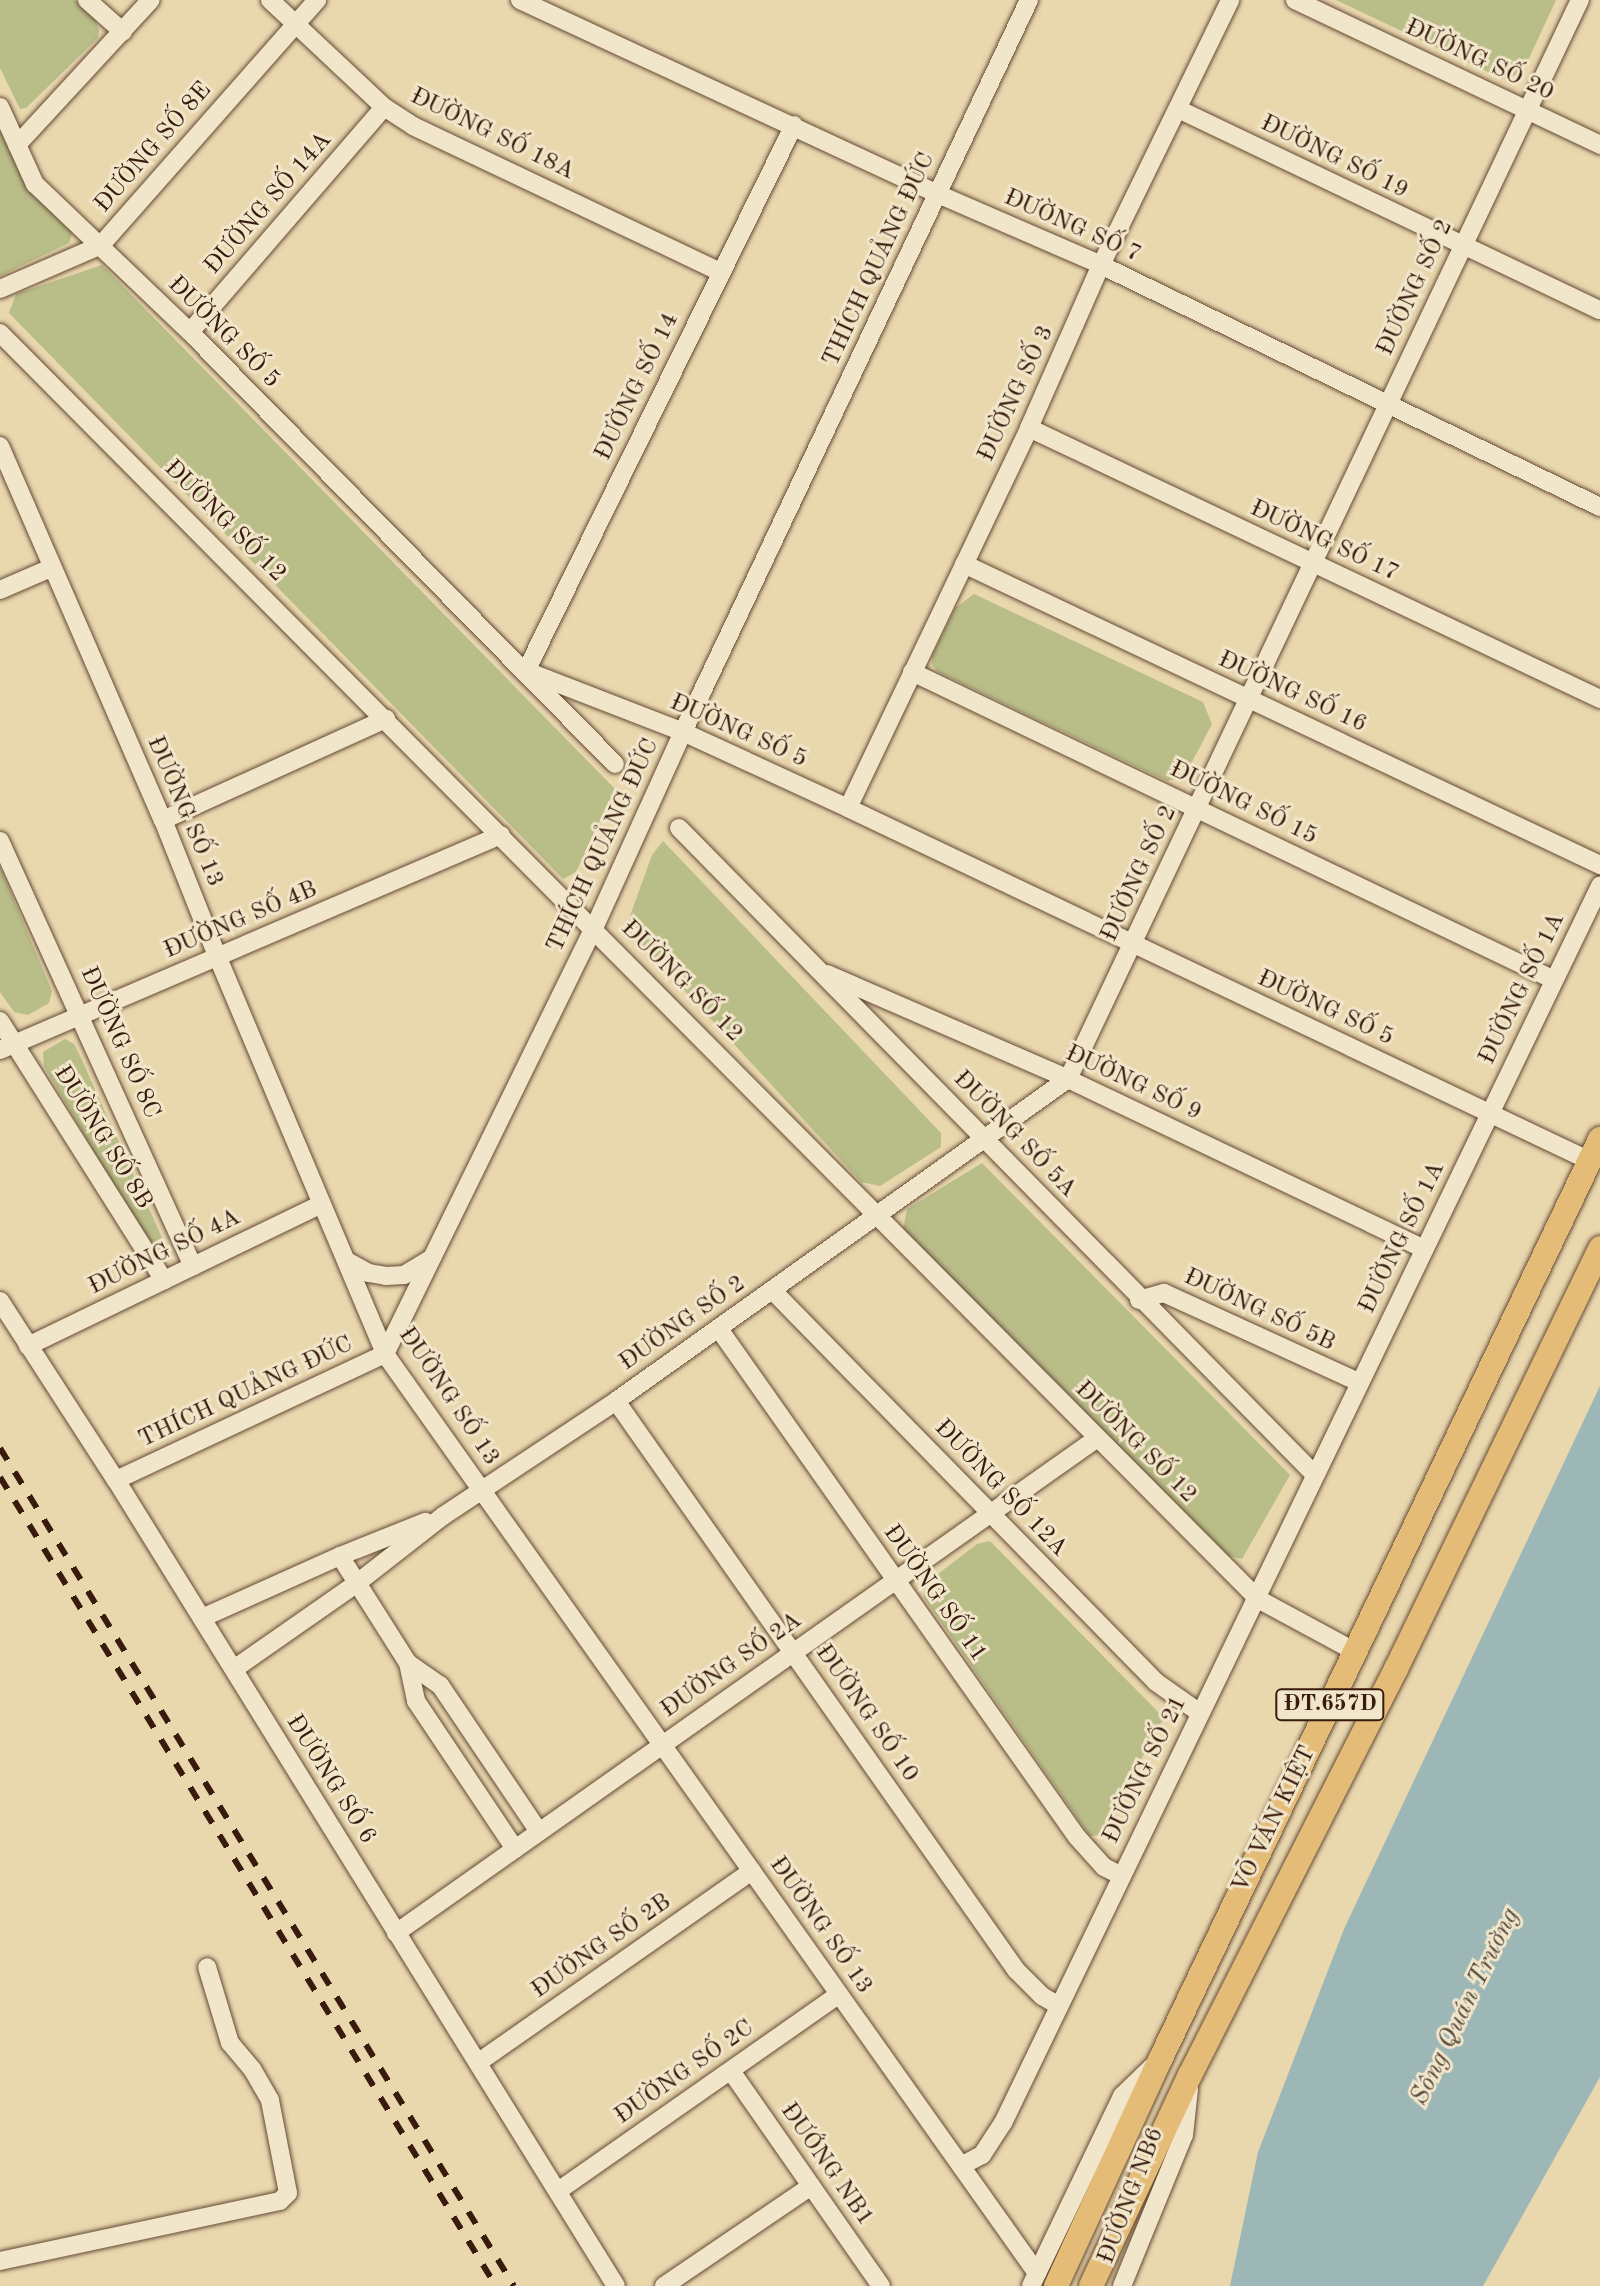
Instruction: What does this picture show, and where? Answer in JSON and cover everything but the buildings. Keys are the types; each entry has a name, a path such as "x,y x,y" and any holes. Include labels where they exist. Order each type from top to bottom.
{"main road":[{"name":"VÕ VĂN KIỆT","path":"1046,2279 1160,2060 1595,1150"},
{"name":"VÕ VĂN KIỆT","path":"1092,2284 1190,2075 1396,1669 1600,1248"},
{"path":"1356,1652 1396,1669"}],"street":[{"path":"87,0 123,32"},
{"path":"17,145 151,0"},
{"name":"ĐƯỜNG SỐ 18A","path":"270,0 384,107 413,126 721,272"},
{"name":"ĐƯỜNG SỐ 8E","path":"0,289 101,245 317,0"},
{"name":"ĐƯỜNG SỐ 7","path":"520,0 938,194 1101,265 1600,507"},
{"name":"THÍCH QUẢNG ĐỨC","path":"116,1480 385,1354 594,928 683,732 1029,0"},
{"name":"ĐƯỜNG SỐ 3","path":"848,808 1029,428 1101,265 1230,0"},
{"name":"ĐƯỜNG SỐ 20","path":"1295,0 1600,145"},
{"name":"ĐƯỜNG SỐ 2","path":"234,1669 356,1584 443,1516 719,1329 1068,1079 1580,0"},
{"name":"ĐƯỜNG SỐ 5","path":"0,107 35,184 190,332 526,671 683,732 1491,1114 1595,1150"},
{"name":"ĐƯỜNG SỐ 14A","path":"190,332 384,107"},
{"name":"ĐƯỜNG SỐ 19","path":"1178,109 1600,310"},
{"name":"ĐƯỜNG SỐ 14","path":"526,671 794,125"},
{"name":"ĐƯỜNG SỐ 12","path":"0,333 1258,1599 1356,1652"},
{"name":"ĐƯỜNG SỐ 17","path":"1029,428 1600,699"},
{"name":"ĐƯỜNG SỐ 13","path":"0,446 163,820 385,1354 961,2166 1046,2279"},
{"name":"ĐƯỜNG SỐ 16","path":"964,564 1600,865"},
{"path":"0,590 51,568"},
{"path":"526,671 615,764"},
{"name":"ĐƯỜNG SỐ 15","path":"912,672 1554,980"},
{"path":"163,820 386,719"},
{"name":"ĐƯỜNG SỐ 5A","path":"679,828 1139,1300 1315,1475"},
{"name":"ĐƯỜNG SỐ 4B","path":"7,1047 501,835"},
{"name":"ĐƯỜNG SỐ 8C","path":"0,841 193,1266"},
{"name":"ĐƯỜNG SỐ 1A","path":"1358,1382 1600,886"},
{"name":"ĐƯỜNG SỐ 9","path":"818,970 1068,1079 1424,1249"},
{"name":"ĐƯỜNG SỐ 8B","path":"0,1021 7,1047 164,1280"},
{"name":"ĐƯỜNG SỐ 4A","path":"28,1346 322,1204"},
{"path":"347,1261 369,1273 386,1276 404,1275 429,1260"},
{"name":"ĐƯỜNG SỐ 12A","path":"773,1291 1156,1682 1200,1713"},
{"name":"ĐƯỜNG SỐ 5B","path":"1139,1300 1164,1293 1358,1382"},
{"name":"ĐƯỜNG SỐ 6","path":"0,1301 116,1480 616,2286"},
{"name":"ĐƯỜNG SỐ 11","path":"719,1329 1077,1837 1104,1867 1122,1876"},
{"name":"ĐƯỜNG SỐ 21","path":"961,2166 982,2155 1003,2123 1258,1599 1358,1382"},
{"name":"ĐƯỜNG SỐ 10","path":"616,1401 1016,1970 1042,1996 1059,2006"},
{"name":"ĐƯỜNG SỐ 2A","path":"396,1933 1096,1439"},
{"name":"ĐƯỜNG SỐ 2","path":"202,1618 340,1556 443,1516"},
{"path":"340,1556 408,1663 416,1701 515,1849"},
{"path":"408,1663 440,1685 539,1832"},
{"name":"ĐƯỜNG SỐ 2B","path":"479,2062 752,1871"},
{"path":"0,2261 280,2201 288,2193 270,2100 252,2069 230,2043 207,1967"},
{"name":"ĐƯỜNG SỐ 2C","path":"558,2191 839,1994"},
{"name":"ĐƯỚNG NB1","path":"731,2071 881,2286"},
{"name":"ĐƯỜNG NB6","path":"1122,2286 1184,2135 1190,2075"},
{"path":"664,2286 811,2186"}],"green space":[{"path":"0,0 75,0 94,17 99,30 98,38 26,108 20,109 0,68"},
{"path":"1336,0 1556,0 1522,73 1503,79"},
{"path":"0,130 24,180 73,231 69,243 0,276"},
{"path":"102,265 615,789 576,872 563,879 9,313 16,294"},
{"path":"974,594 1203,702 1212,724 1184,777 1167,781 938,672 932,665 932,656 955,608"},
{"path":"663,841 941,1133 941,1147 880,1186 861,1182 626,927 652,855"},
{"path":"0,867 52,991 49,1003 28,1015 14,1012 0,992"},
{"path":"65,1039 74,1044 80,1056 163,1240 159,1247 145,1239 44,1066 43,1052"},
{"path":"982,1163 1290,1475 1242,1559 1225,1555 903,1230 907,1209"},
{"path":"990,1541 1164,1718 1099,1835 1090,1836 924,1598 925,1584 977,1544"}],"water":[{"name":"Sông Quán Trường","path":"1600,1386 1600,2077 1483,2286 1230,2286 1258,2152 1344,1929"}],"railway":[{"path":"0,1448 514,2286"},
{"path":"0,1477 496,2286"}]}
